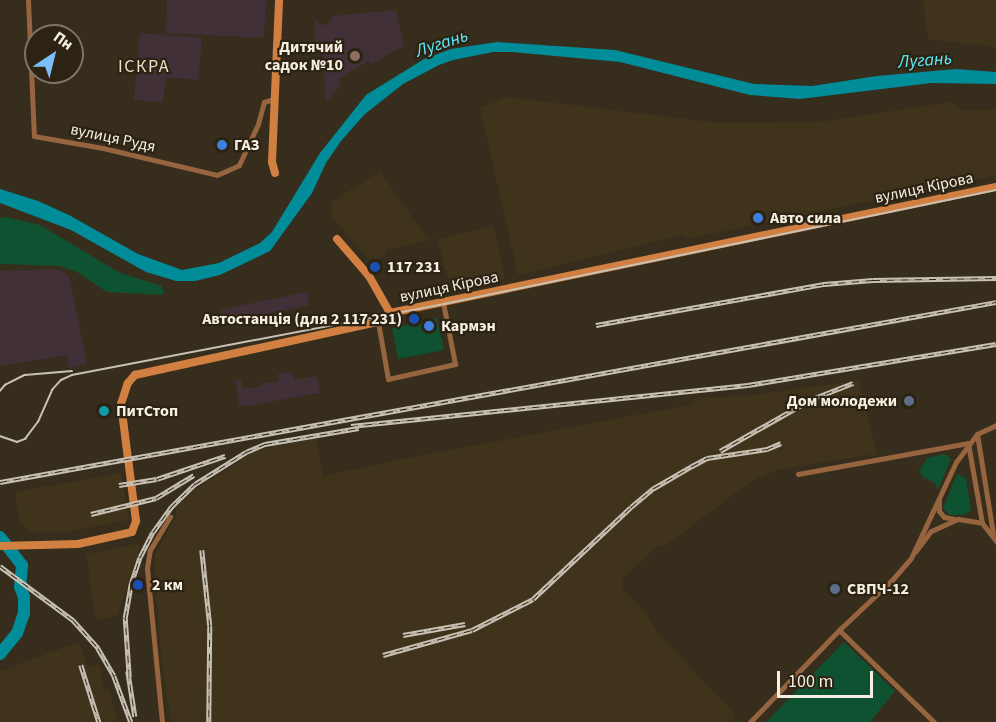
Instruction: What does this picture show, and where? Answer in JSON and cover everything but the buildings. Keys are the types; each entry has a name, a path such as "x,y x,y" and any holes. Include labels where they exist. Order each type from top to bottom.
{"street":[{"name":"вулиця Рудя","path":"28,0 34,136 103,148 217,175 239,165 258,124 264,102 274,99"},
{"path":"275,173 272,162 279,0"},
{"name":"вулиця Кірова","path":"0,546 78,544 132,532 136,522 121,404 128,383 135,375 378,322 390,313 996,187"},
{"path":"337,239 369,276 390,313"},
{"path":"378,322 388,379 455,364 443,302"},
{"path":"911,558 956,462 968,443 977,434 996,425"},
{"path":"977,434 994,538"},
{"path":"798,474 968,443"},
{"path":"968,443 982,523 994,538"},
{"path":"939,498 939,511 944,517 982,523"},
{"path":"162,722 147,568 150,550 170,517"},
{"path":"750,722 839,630 892,580 931,531 958,519"},
{"path":"839,630 934,722"}],"shaded area":[{"path":"167,0 266,0 264,38 166,33"},
{"path":"923,0 996,0 996,47 928,39"},
{"name":"Дитячий садок №10","path":"396,10 404,46 371,64 368,61 338,80 341,85 326,102 323,51 315,51 315,19 323,26 332,20 332,16"},
{"path":"140,33 202,38 198,80 166,77 163,102 134,100"},
{"path":"507,97 718,123 819,122 951,102 964,111 996,109 996,175 924,192 908,193 687,239 683,235 518,275 480,108"},
{"path":"380,171 423,233 432,240 385,250 386,256 369,260 331,216 332,202"},
{"path":"494,226 505,279 451,289 437,239"},
{"path":"57,269 69,276 87,364 69,368 67,355 0,366 0,271"},
{"path":"307,292 309,305 222,322 219,310"},
{"path":"292,372 294,380 317,376 320,393 240,407 235,380 241,379 243,389 262,386 261,383 279,382 278,374"},
{"path":"858,380 877,454 776,470 752,481 663,547 659,544 623,579 622,588 644,610 658,633 736,715 729,722 171,722 162,665 155,554 177,515 175,509 193,491 255,451 316,438 323,476 695,404 695,398 746,396"},
{"path":"121,473 129,520 62,533 27,531 20,522 15,492"},
{"path":"141,543 118,615 96,620 86,554"},
{"path":"79,642 88,667 100,665 104,690 109,690 118,722 0,722 0,671"}],"green space":[{"path":"6,217 40,225 120,273 162,286 164,295 107,292 77,272 60,266 0,264 0,218"},
{"path":"437,318 444,350 398,359 392,328"},
{"path":"945,454 951,459 938,490 935,483 923,477 919,471 927,458"},
{"path":"957,474 966,478 971,510 964,515 949,515 943,508"},
{"path":"844,642 895,691 870,722 766,722"}],"water":[{"path":"497,42 615,50 754,84 812,86 877,76 956,69 996,72 996,84 931,83 800,99 750,95 620,62 512,52 493,52 453,60 403,84 365,114 341,141 326,163 312,193 270,251 220,275 195,281 176,281 146,272 71,230 0,203 0,189 38,201 69,215 138,254 182,270 219,263 260,243 272,232 320,153 366,95 424,59 451,49"}],"waterway":[{"path":"0,537 22,565 20,587 24,597 24,613 17,633 0,654"}],"tram line":[{"path":"0,436 17,442 25,439 38,422 52,390 61,380 72,375 444,304 996,190"},
{"path":"0,391 5,385 25,375 72,371"}],"railway":[{"path":"596,325 824,284 873,280 996,278"},
{"path":"0,482 996,302"},
{"path":"351,426 748,385 996,344"},
{"path":"720,451 812,399 853,383"},
{"path":"129,677 125,618 131,584 140,557 153,532 171,507 195,484 246,452 265,444 359,428"},
{"path":"383,655 472,630 533,599 654,488 707,458 767,449 781,443"},
{"path":"119,485 157,479 225,456"},
{"path":"91,514 156,498 194,475"},
{"path":"202,550 210,626 209,722"},
{"path":"0,566 73,620 98,648 114,676 131,722"},
{"path":"403,635 465,624"},
{"path":"81,665 99,722"},
{"path":"128,671 135,716"}],"place":[{"name":"Дитячий садок №10","path":"355,56"},
{"name":"ГАЗ","path":"222,145"},
{"name":"Авто сила","path":"758,218"},
{"name":"117 231","path":"375,267"},
{"name":"Автостанція (для 2 117 231)","path":"414,319"},
{"name":"Кармэн","path":"429,326"},
{"name":"Дом молодежи","path":"909,401"},
{"name":"ПитСтоп","path":"104,411"},
{"name":"2 км","path":"138,585"},
{"name":"СВПЧ-12","path":"835,589"}],"district":[{"name":"ІСКРА","path":"144,67"}],"water label":[{"name":"Лугань","path":"442,44"},
{"name":"Лугань","path":"925,61"}]}
